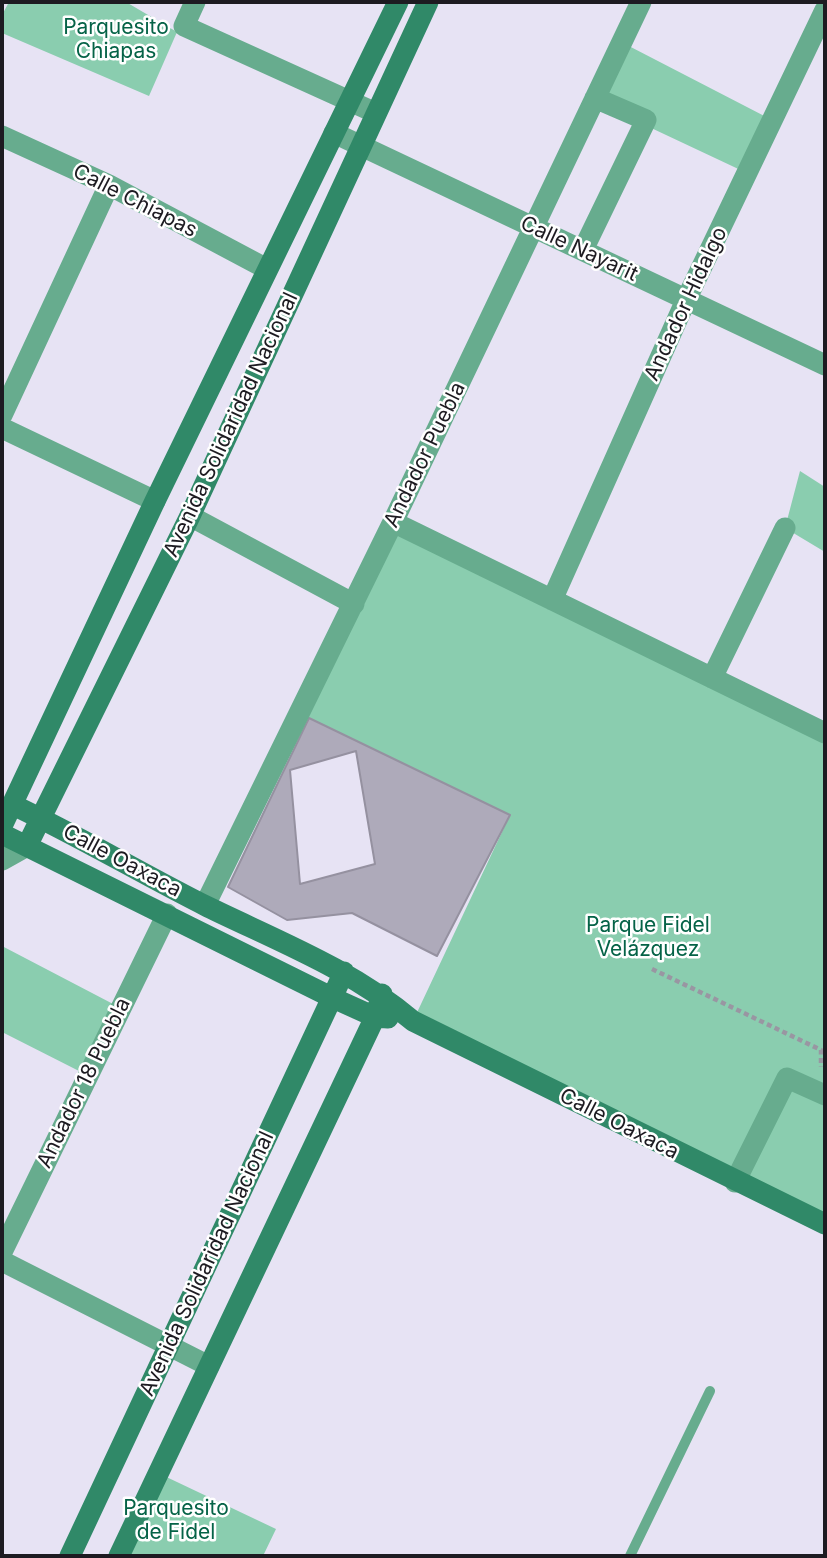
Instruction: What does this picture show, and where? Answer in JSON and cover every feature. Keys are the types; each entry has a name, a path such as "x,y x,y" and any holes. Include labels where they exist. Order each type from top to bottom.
{"main road":[{"name":"Avenida Solidaridad Nacional","path":"2,826 155,501 398,2"},
{"name":"Avenida Solidaridad Nacional","path":"27,846 190,516 428,2"},
{"name":"Calle Oaxaca","path":"13,805 205,905 344,972 382,994 413,1021 735,1182 825,1224"},
{"name":"Calle Oaxaca","path":"2,834 333,998 375,1017 413,1021"},
{"name":"Avenida Solidaridad Nacional","path":"70,1556 344,972"},
{"path":"118,1556 375,1017 382,994"}],"street":[{"path":"195,2 184,26 376,113"},
{"name":"Andador Puebla","path":"205,905 354,604 641,2"},
{"name":"Andador Hidalgo","path":"552,600 686,300 825,10"},
{"path":"583,250 646,120 595,98"},
{"name":"Calle Nayarit","path":"334,133 825,365"},
{"name":"Calle Chiapas","path":"2,136 108,185 268,269"},
{"path":"2,415 108,185"},
{"path":"2,428 155,501"},
{"path":"190,516 354,604"},
{"path":"393,522 825,733"},
{"path":"712,678 785,528"},
{"path":"2,860 27,846"},
{"name":"Andador 18 Puebla","path":"2,1252 167,914"},
{"path":"735,1182 787,1078 823,1094"},
{"path":"2,1261 209,1366"}],"lane":[{"path":"630,1556 710,1391"}],"path":[{"path":"652,969 821,1050 823,1094"}],"green space":[{"name":"Parquesito Chiapas","path":"9,2 126,2 177,32 149,96 2,33 2,15"},
{"path":"625,44 774,121 749,174 598,103"},
{"path":"800,471 825,487 825,552 785,528"},
{"name":"Parque Fidel Velázquez","path":"393,522 825,733 825,1224 413,1021 510,815 299,714"},
{"path":"2,946 115,1005 79,1071 2,1032"},
{"name":"Parquesito de Fidel","path":"158,1473 276,1529 263,1556 121,1556"}],"building":[{"path":"309,718 510,815 437,956 352,913 287,920 228,887"},
{"path":"356,751 375,864 300,884 290,770"}]}
